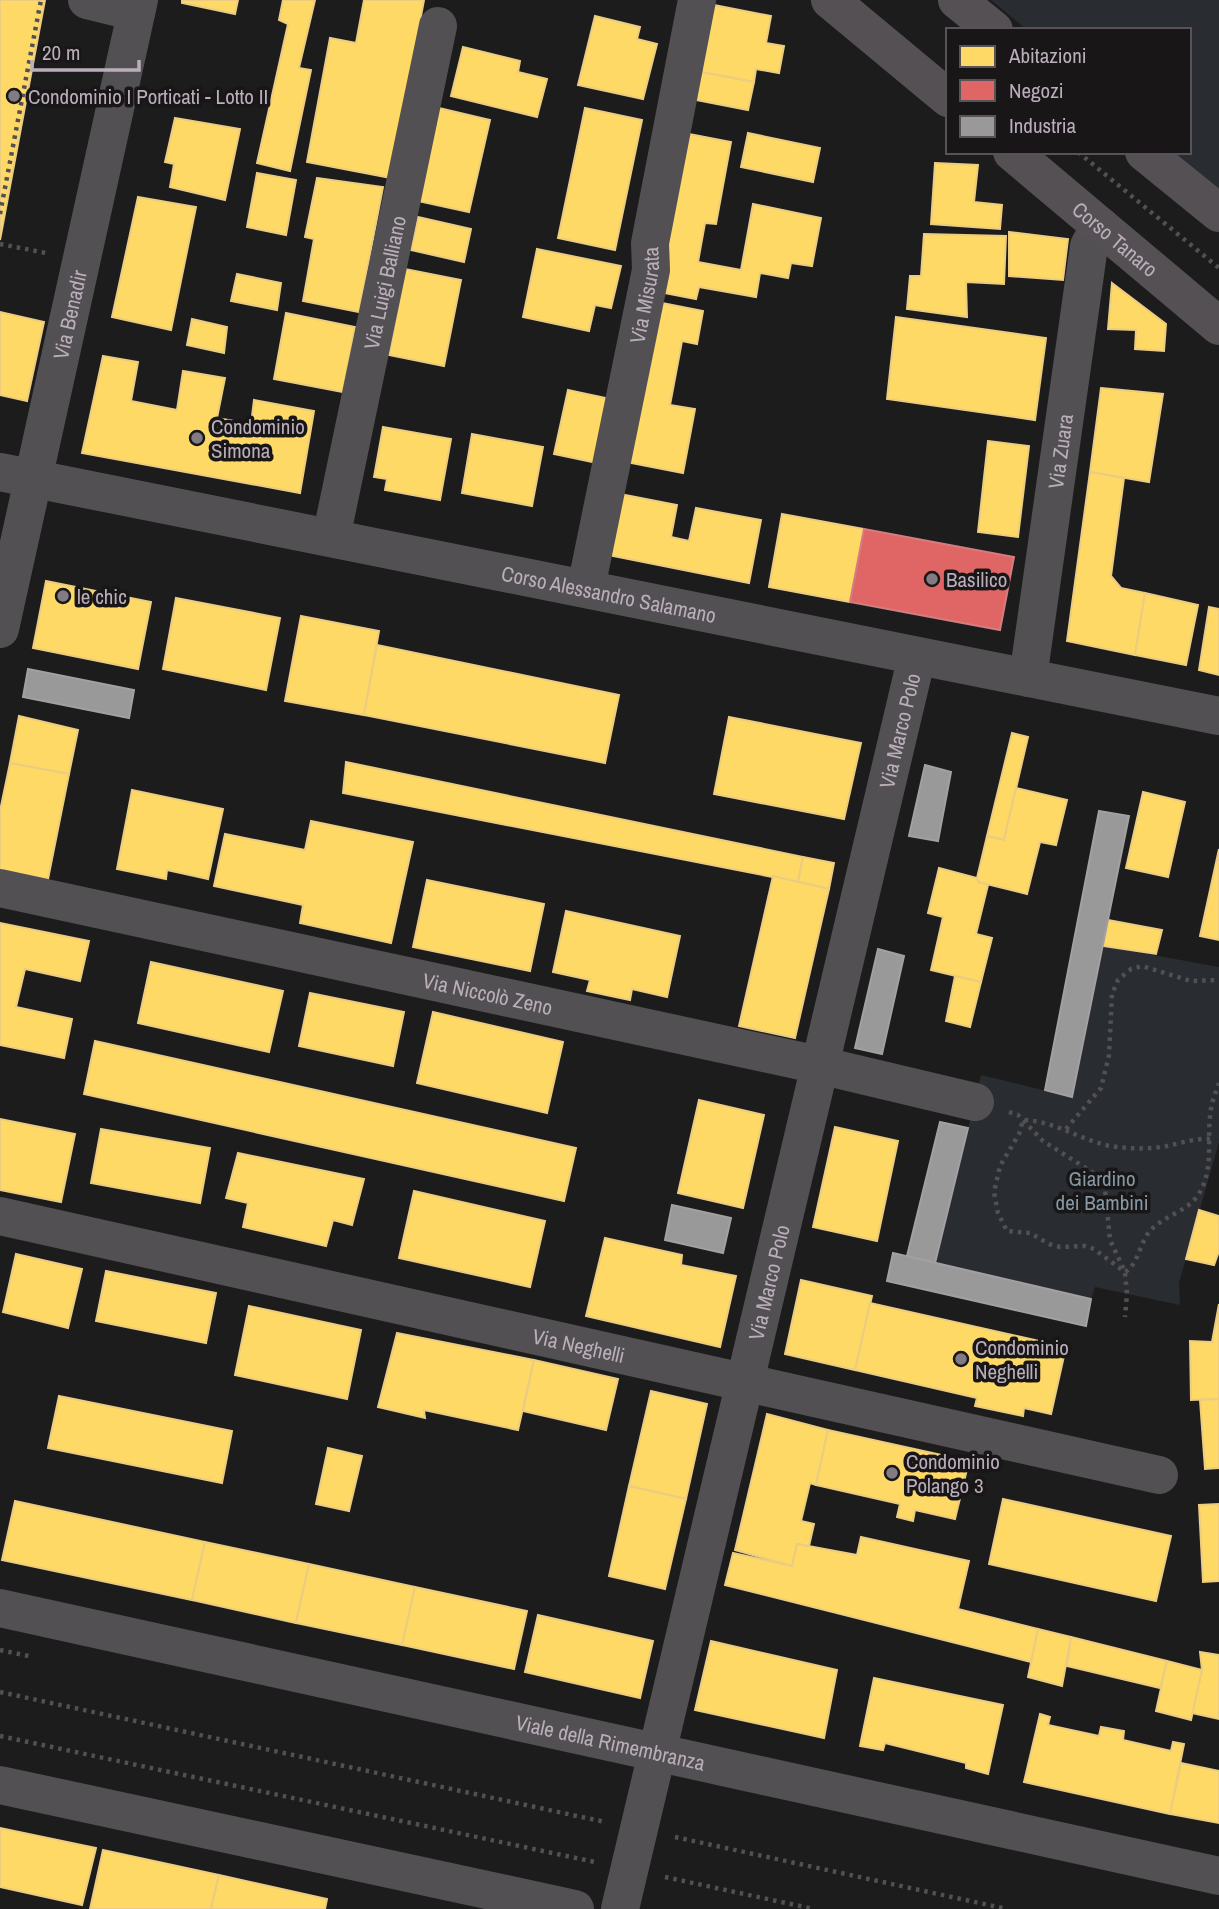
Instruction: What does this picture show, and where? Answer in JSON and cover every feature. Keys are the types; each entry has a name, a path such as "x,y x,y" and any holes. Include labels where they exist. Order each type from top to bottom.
{"main road":[{"path":"830,0 946,97"},
{"path":"957,0 992,28"},
{"name":"Corso Tanaro","path":"1014,154 1219,326"},
{"path":"1146,154 1219,213"}],"street":[{"path":"87,0 138,6"},
{"name":"Via Misurata","path":"586,588 651,270 650,243 696,0"},
{"name":"Via Benadir","path":"0,629 17,475 138,6"},
{"name":"Via Luigi Balliano","path":"331,538 438,26"},
{"name":"Via Zuara","path":"1028,678 1088,246 1100,226"},
{"name":"Corso Alessandro Salamano","path":"17,475 1219,716"},
{"name":"Via Marco Polo","path":"620,1909 917,656"},
{"name":"Via Niccolò Zeno","path":"0,888 819,1065 975,1102"},
{"name":"Via Neghelli","path":"0,1216 1159,1475"},
{"name":"Viale della Rimembranza","path":"0,1608 1219,1876"},
{"path":"0,1785 575,1909"}],"path":[{"path":"0,214 41,0"},
{"path":"1080,154 1219,268"},
{"path":"0,244 47,253"},
{"path":"1066,1129 1101,1088 1109,1055 1112,994 1118,980 1131,969 1142,966 1191,981 1219,980"},
{"path":"1125,1272 1130,1270 1143,1241 1152,1229 1197,1198 1209,1159 1211,1110 1219,1083"},
{"path":"975,1102 1018,1115 1043,1141 1098,1177 1105,1189 1110,1240 1125,1272 1128,1294 1125,1317"},
{"path":"1023,1120 1066,1129 1089,1140 1116,1147 1142,1148 1210,1139"},
{"path":"1023,1120 1019,1134 1000,1166 995,1192 998,1213 1007,1231 1030,1233 1060,1247 1085,1245 1125,1272"},
{"path":"0,1692 1007,1909"},
{"path":"0,1736 814,1909"}],"green space":[{"path":"991,0 1219,0 1219,189 1177,154 1191,154 1191,28 1025,28"},
{"name":"Giardino dei Bambini","path":"1103,946 1219,967 1219,1142 1179,1283 1180,1305 1095,1287 1091,1299 935,1263 981,1075 1072,1097"}],"building: Abitazioni":[{"name":"Condominio I Porticati - Lotto II","path":"0,0 45,0 0,240"},
{"path":"182,0 238,0 235,14 182,3"},
{"path":"283,0 315,0 299,68 311,70 290,171 257,163 288,24 279,20"},
{"path":"364,0 424,0 391,178 307,162 330,38 356,43"},
{"path":"709,4 771,16 766,43 784,46 779,73 756,69 754,82 696,71"},
{"path":"595,16 640,27 637,39 657,44 643,99 578,85"},
{"path":"463,47 520,61 518,72 547,79 537,117 451,96"},
{"path":"696,71 754,82 748,110 691,99"},
{"path":"439,108 490,120 469,212 418,201"},
{"path":"585,108 642,120 615,250 558,238"},
{"path":"175,118 240,129 225,200 170,187 174,164 165,162"},
{"path":"684,133 731,142 716,224 705,223 698,262 741,270 753,204 821,218 812,266 791,263 788,278 760,273 756,297 699,287 696,299 654,291"},
{"path":"748,133 820,148 813,182 741,167"},
{"path":"935,163 978,165 974,202 1002,205 1000,229 931,224"},
{"path":"257,173 296,180 286,235 247,227"},
{"path":"317,178 383,187 359,312 303,301 314,239 305,237"},
{"path":"138,197 196,207 171,330 112,317"},
{"path":"418,217 471,229 464,262 411,250"},
{"path":"1009,232 1068,239 1063,280 1009,276"},
{"path":"924,234 1006,236 1004,284 966,282 967,317 907,309 910,276 921,276"},
{"path":"537,249 621,266 611,308 595,305 589,331 523,317"},
{"path":"405,269 461,280 444,366 389,355"},
{"path":"237,274 281,283 277,310 231,301"},
{"path":"1112,283 1166,324 1164,351 1135,349 1136,330 1108,329"},
{"path":"652,301 703,311 697,344 682,341 670,405 695,409 683,473 621,461"},
{"path":"0,312 44,322 27,401 0,395"},
{"path":"286,313 355,327 343,392 274,379"},
{"path":"896,317 1046,338 1035,420 887,399"},
{"path":"192,319 227,327 224,353 187,345"},
{"name":"Condominio Simona","path":"103,356 138,362 131,401 177,410 183,371 225,378 217,418 251,424 254,400 314,411 300,493 82,453"},
{"path":"1101,388 1163,394 1149,482 1090,472"},
{"path":"568,390 615,400 602,464 554,454"},
{"path":"383,427 451,439 440,500 385,490 387,479 374,477"},
{"path":"472,434 543,447 532,506 462,493"},
{"path":"988,441 1029,446 1018,537 978,532"},
{"path":"1090,472 1124,478 1111,576 1121,588 1145,593 1135,655 1067,641"},
{"path":"615,493 677,505 671,537 689,541 696,508 761,520 749,583 603,554"},
{"path":"782,514 864,529 850,602 769,587"},
{"path":"46,581 151,602 138,669 33,648"},
{"path":"1145,593 1198,605 1186,665 1135,655"},
{"path":"176,598 280,618 266,690 163,669"},
{"path":"1209,607 1219,609 1219,675 1199,670"},
{"path":"301,616 379,631 364,715 285,701"},
{"path":"377,645 619,695 605,763 364,715"},
{"path":"19,716 78,730 69,774 10,763"},
{"path":"729,717 861,743 844,819 714,794"},
{"path":"1012,733 1028,737 1004,840 987,836"},
{"path":"346,762 803,857 798,882 343,793"},
{"path":"10,763 69,774 48,879 0,870 0,811"},
{"path":"1016,788 1067,800 1056,845 1040,842 1027,894 978,882 977,878 987,836 1004,840"},
{"path":"132,790 223,809 208,879 167,870 166,879 117,869"},
{"path":"1143,792 1185,802 1168,877 1126,868"},
{"path":"311,821 413,842 391,943 300,923 303,905 214,886 225,834 305,850"},
{"path":"1219,849 1219,940 1200,936"},
{"path":"803,857 834,863 829,889 798,882"},
{"path":"939,868 977,878 978,882 988,885 976,934 992,938 981,982 931,970 943,917 928,913"},
{"path":"773,876 829,889 795,1038 739,1026"},
{"path":"427,880 544,904 530,971 413,947"},
{"path":"566,911 680,936 667,997 632,989 630,1000 587,991 590,980 553,972"},
{"path":"1108,920 1162,930 1156,954 1103,946"},
{"path":"0,923 89,941 80,981 25,969 16,1007 72,1019 64,1058 0,1045"},
{"path":"151,962 283,991 269,1052 138,1023"},
{"path":"955,976 981,982 970,1027 946,1021"},
{"path":"310,993 404,1012 393,1066 299,1046"},
{"path":"433,1012 563,1042 547,1113 417,1083"},
{"path":"95,1041 576,1148 564,1201 84,1094"},
{"path":"699,1100 764,1115 743,1208 678,1193"},
{"path":"0,1119 75,1134 61,1202 0,1190"},
{"path":"835,1127 898,1141 877,1241 813,1227"},
{"path":"101,1129 210,1148 200,1203 91,1183"},
{"path":"238,1153 364,1179 352,1225 333,1220 326,1246 243,1227 248,1203 226,1198"},
{"path":"414,1191 545,1221 530,1287 399,1258"},
{"path":"1199,1210 1219,1216 1219,1251 1214,1265 1186,1259"},
{"path":"605,1238 682,1255 681,1265 736,1276 720,1347 586,1316"},
{"path":"16,1254 82,1269 68,1328 3,1312"},
{"path":"106,1271 216,1293 206,1343 96,1321"},
{"path":"801,1280 872,1296 855,1370 785,1354"},
{"name":"Condominio Neghelli","path":"870,1303 1066,1347 1051,1414 1024,1408 1023,1416 975,1406 977,1398 855,1370"},
{"path":"1219,1304 1219,1399 1191,1400 1190,1341 1212,1342"},
{"path":"249,1306 361,1330 347,1399 235,1375"},
{"path":"397,1333 534,1360 518,1430 424,1410 425,1418 378,1407"},
{"path":"534,1360 618,1379 606,1430 523,1411"},
{"path":"651,1391 707,1404 686,1499 629,1486"},
{"path":"59,1396 232,1431 222,1483 48,1448"},
{"path":"1219,1399 1219,1468 1205,1469 1200,1400"},
{"path":"767,1414 828,1430 816,1485 810,1483 801,1521 814,1524 809,1546 797,1544 792,1566 735,1550"},
{"name":"Condominio Polango 3","path":"828,1430 969,1461 955,1519 915,1510 913,1521 897,1517 900,1504 816,1485"},
{"path":"328,1448 362,1456 349,1511 316,1504"},
{"path":"629,1486 686,1499 665,1589 609,1576"},
{"path":"1003,1499 1171,1536 1156,1601 989,1564"},
{"path":"15,1501 205,1542 192,1600 2,1560"},
{"path":"1219,1504 1219,1581 1203,1582 1199,1505"},
{"path":"861,1537 969,1561 958,1609 1038,1629 1031,1662 725,1585 733,1553 792,1566 797,1544 857,1555"},
{"path":"205,1542 309,1564 296,1623 192,1600"},
{"path":"309,1564 415,1587 402,1645 296,1623"},
{"path":"415,1587 527,1611 514,1669 402,1645"},
{"path":"538,1615 653,1641 640,1698 525,1672"},
{"path":"1038,1629 1071,1637 1062,1686 1028,1677"},
{"path":"1071,1637 1167,1661 1160,1688 1067,1666"},
{"path":"711,1641 837,1670 824,1738 695,1710"},
{"path":"1200,1652 1219,1655 1219,1719 1192,1713 1202,1670"},
{"path":"1167,1661 1202,1670 1191,1720 1156,1711"},
{"path":"874,1678 1003,1705 988,1774 966,1768 966,1763 885,1743 883,1750 860,1746"},
{"path":"1040,1714 1050,1717 1048,1725 1099,1736 1101,1727 1124,1731 1123,1740 1171,1751 1173,1742 1184,1744 1170,1814 1024,1782"},
{"path":"1181,1763 1219,1771 1219,1823 1170,1814"},
{"path":"0,1828 96,1848 82,1905 0,1887"},
{"path":"103,1850 219,1875 211,1909 90,1909"},
{"path":"219,1875 327,1899 325,1909 211,1909"}],"building: Negozi":[{"name":"Basilico","path":"864,529 1014,557 1000,630 850,602"}],"building: Industria":[{"path":"28,669 134,690 129,718 23,697"},
{"path":"925,765 951,772 938,841 909,836"},
{"path":"1099,811 1129,816 1072,1097 1045,1090"},
{"path":"878,949 904,956 882,1054 855,1048"},
{"path":"940,1122 968,1128 935,1263 907,1256"},
{"path":"672,1205 731,1218 723,1253 665,1240"},
{"path":"893,1253 1091,1299 1086,1326 887,1281"}],"place":[{"name":"Condominio I Porticati - Lotto II","path":"14,96"},
{"name":"Condominio Simona","path":"197,438"},
{"name":"Basilico","path":"932,579"},
{"name":"le chic","path":"63,596"},
{"name":"Condominio Neghelli","path":"961,1359"},
{"name":"Condominio Polango 3","path":"892,1473"}]}
